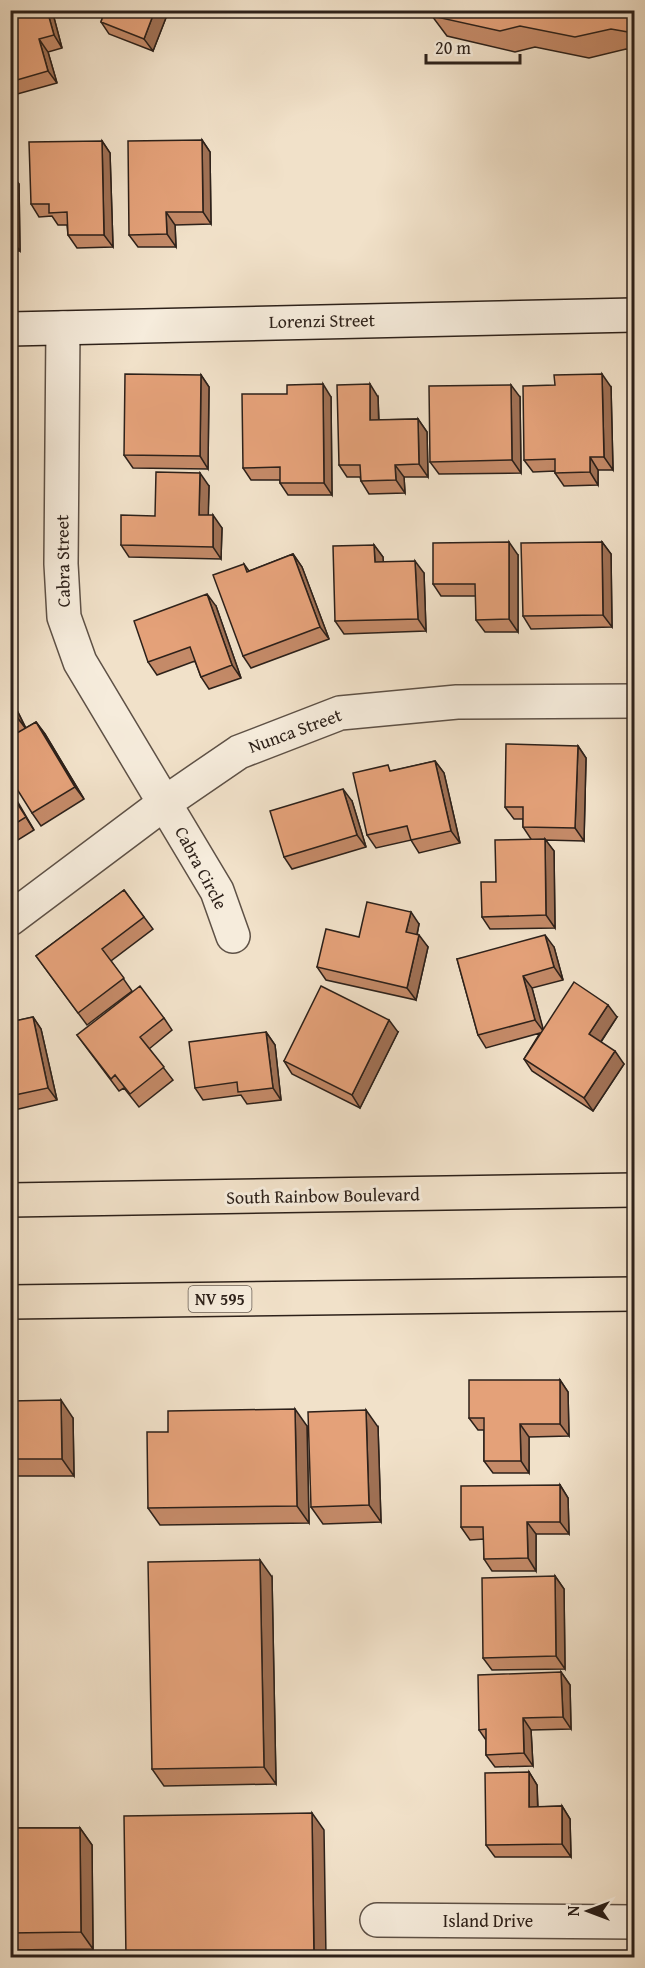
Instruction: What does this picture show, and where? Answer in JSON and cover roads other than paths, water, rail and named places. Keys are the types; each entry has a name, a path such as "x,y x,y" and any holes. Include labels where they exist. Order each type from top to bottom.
{"main road":[{"name":"South Rainbow Boulevard","path":"10,1200 634,1190"},
{"path":"10,1215 68,1199"},
{"name":"NV 595","path":"10,1302 634,1294"}],"street":[{"name":"Lorenzi Street","path":"10,329 634,315"},
{"name":"Cabra Street","path":"63,328 61,564 64,617 80,662 166,802"},
{"name":"Nunca Street","path":"10,919 166,802 239,752 340,713 457,702 634,701"},
{"name":"Cabra Circle","path":"166,802 217,891 233,936"},
{"name":"Island Drive","path":"377,1920 634,1922"}]}
